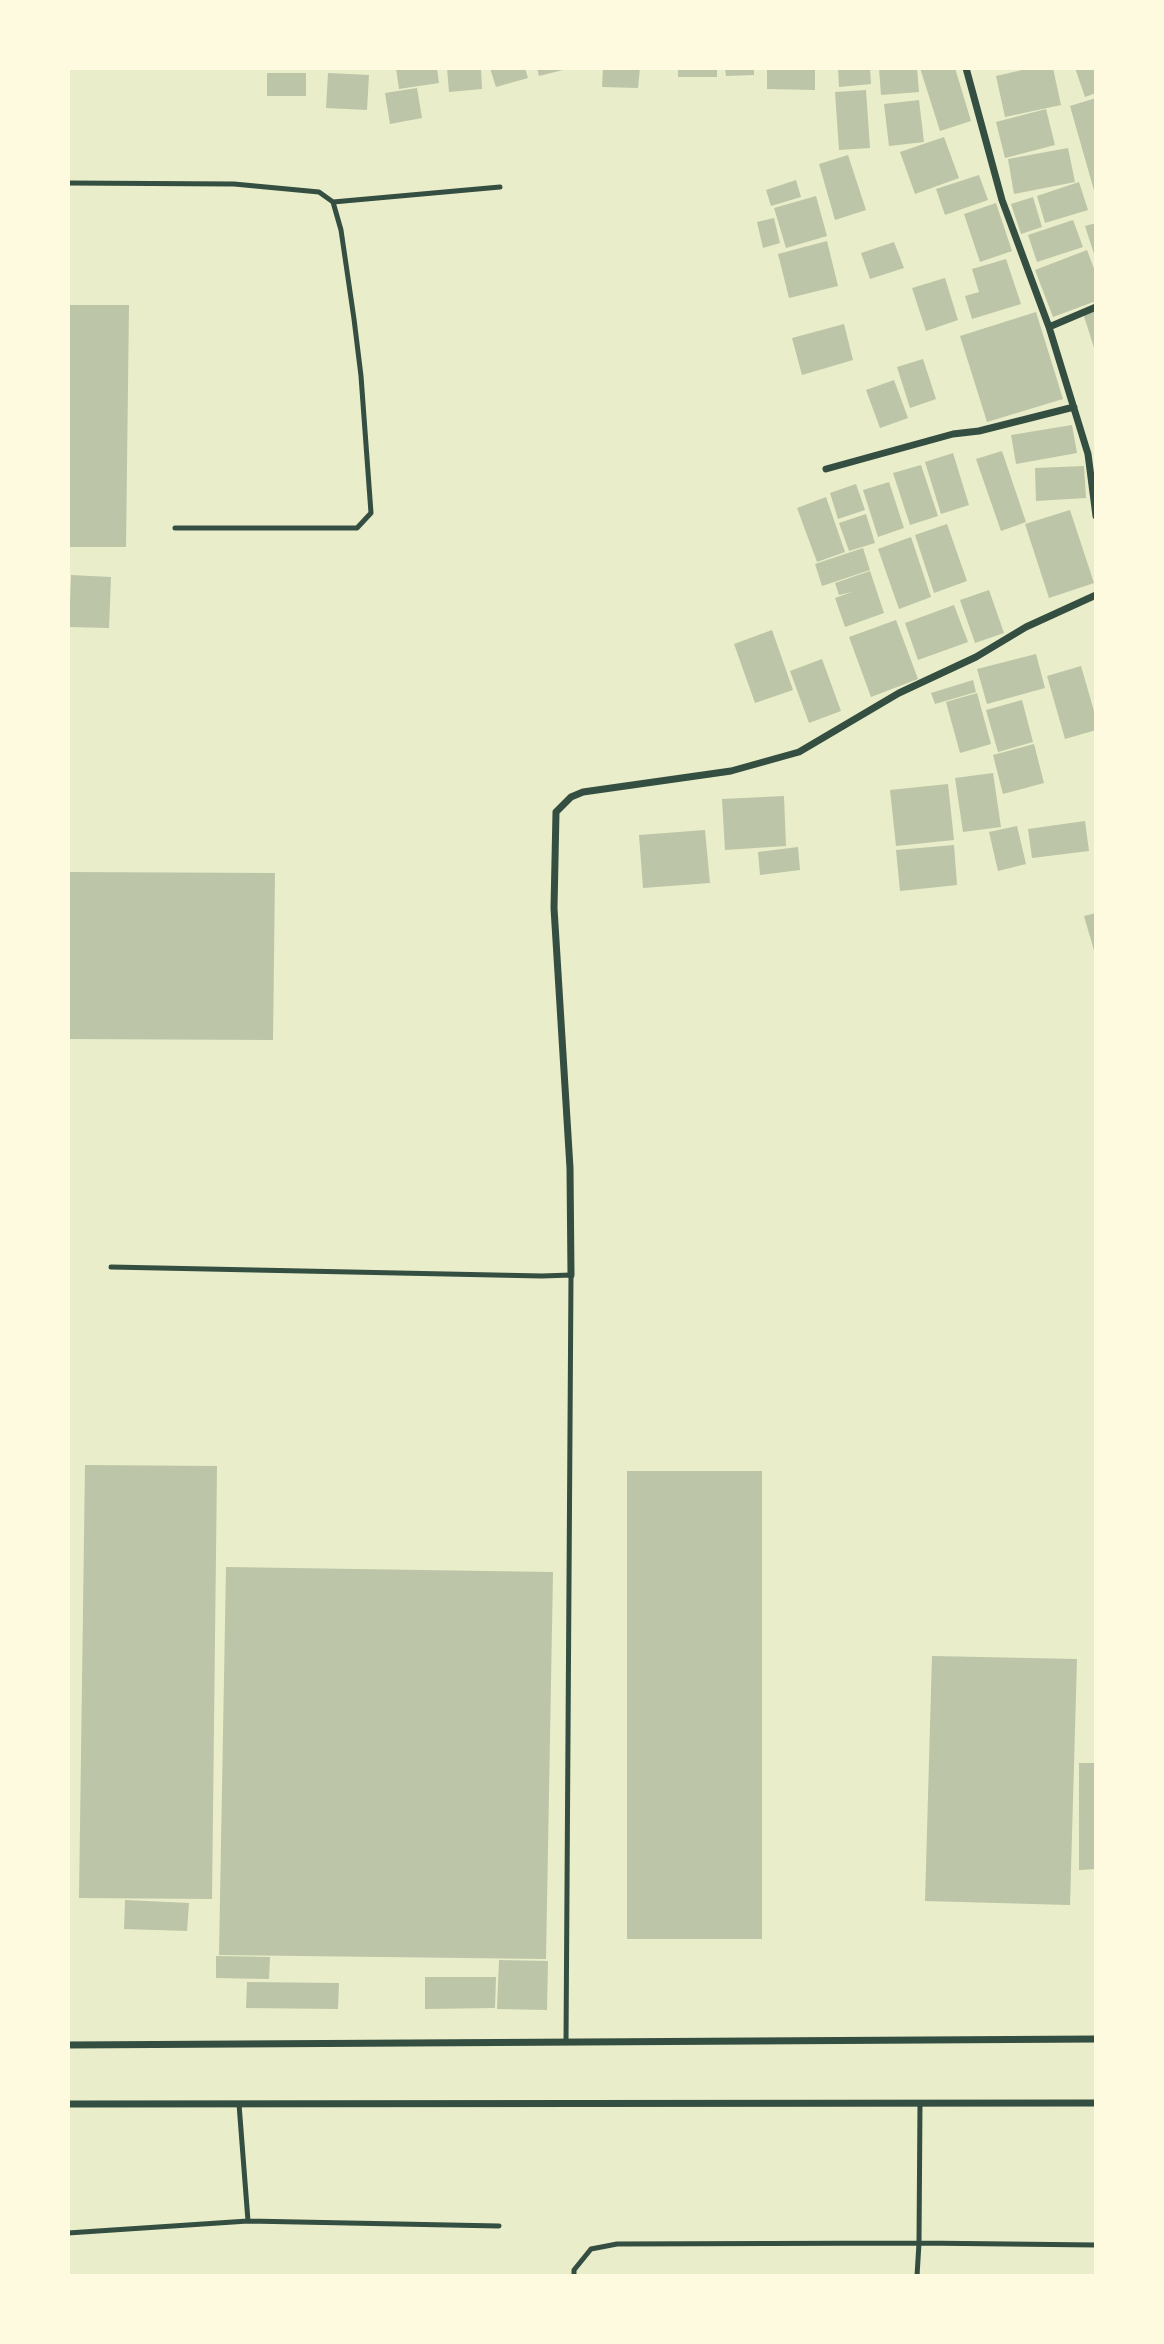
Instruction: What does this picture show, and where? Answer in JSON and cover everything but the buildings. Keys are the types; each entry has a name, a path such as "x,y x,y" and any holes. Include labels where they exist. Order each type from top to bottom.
{"street":[{"path":"966,68 1002,200 1049,327 1088,454 1096,516"},
{"path":"1049,327 1096,307"},
{"path":"826,470 953,434 979,431 1074,407"},
{"path":"572,1275 570,1168 554,908 556,811 571,797 583,792 731,771 799,752 899,693 976,657 1026,627 1096,595"},
{"path":"68,2045 1096,2039"},
{"path":"68,2104 1096,2103"}],"lane":[{"path":"68,183 234,184 319,192 333,202 341,230 361,376 371,513 357,528 175,528"},
{"path":"333,202 500,187"},
{"path":"111,1267 572,1275 566,2042"},
{"path":"239,2104 248,2221"},
{"path":"917,2276 920,2104"},
{"path":"68,2233 248,2221 499,2226"},
{"path":"574,2276 573,2270 591,2249 617,2244 919,2242 1096,2245"}]}
